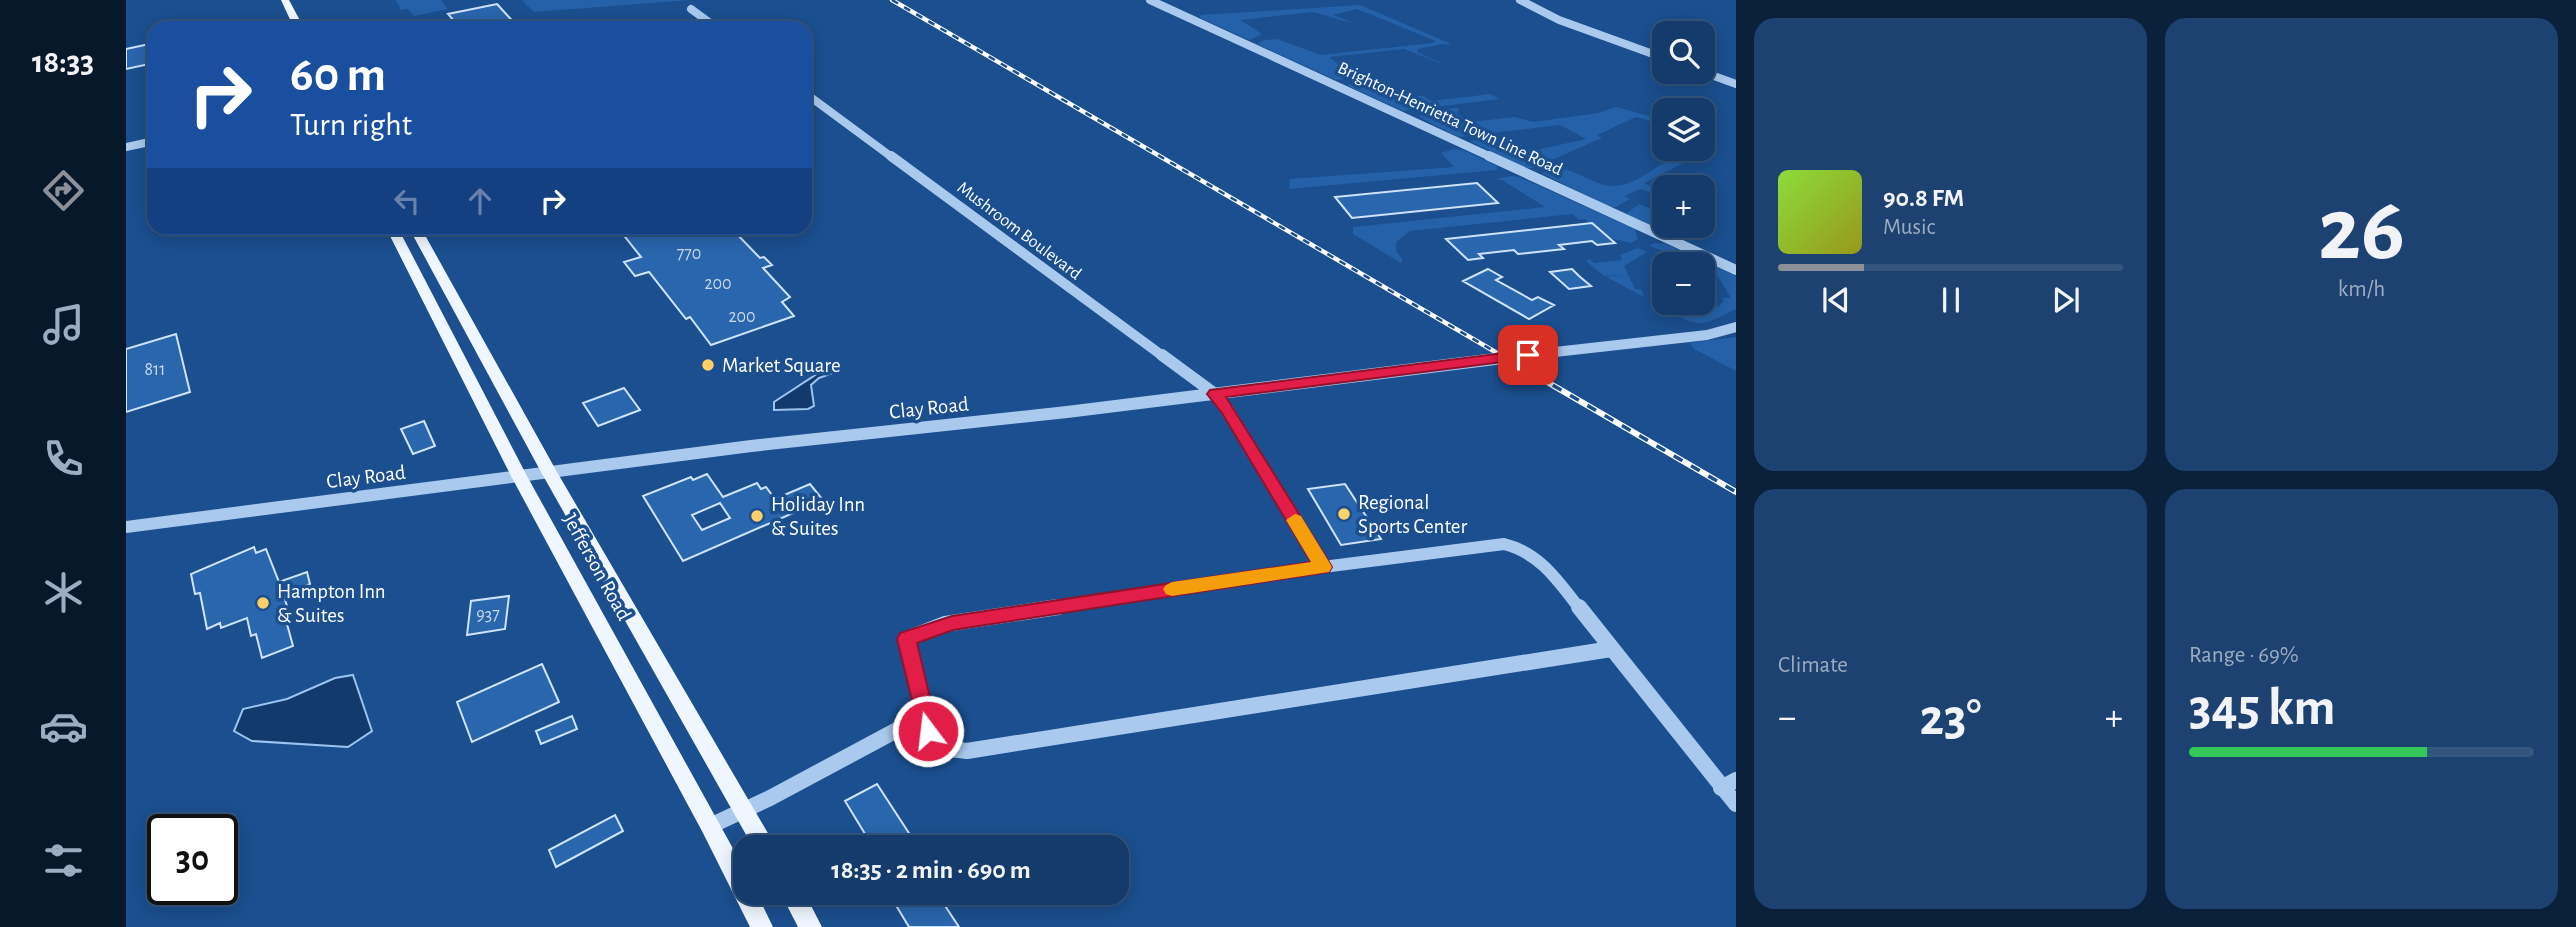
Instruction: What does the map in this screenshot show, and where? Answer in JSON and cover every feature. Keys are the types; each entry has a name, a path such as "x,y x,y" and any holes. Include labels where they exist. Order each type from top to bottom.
{"main road":[{"path":"285,0 296,21"},
{"name":"Jefferson Road","path":"396,235 519,476 710,826 762,927"},
{"name":"Jefferson Road","path":"419,235 550,472 758,835"},
{"path":"798,905 811,927"}],"street":[{"name":"Brighton-Henrietta Town Line Road","path":"1150,0 1736,270"},
{"path":"1520,0 1553,18 1652,54"},
{"path":"691,9 707,21"},
{"path":"1715,76 1736,84"},
{"name":"Mushroom Boulevard","path":"812,98 1215,394 1228,410 1323,567"},
{"path":"126,147 147,142"},
{"name":"Clay Road","path":"126,527 739,447 951,426 1707,335 1736,327"},
{"path":"1611,649 967,751 942,748 928,731 907,639 936,627 1323,567 1504,544 1524,549 1551,572 1611,649 1729,784 1736,804"},
{"path":"710,826 828,768 923,716"}],"shaded area":[{"path":"395,0 441,0 448,9 414,16 408,9 399,10"},
{"path":"522,0 691,0 534,12"},
{"path":"1360,5 1447,42 1451,45 1442,44 1418,49 1417,52 1450,67 1404,49 1329,57 1356,77 1336,80 1257,44 1264,40 1277,39 1321,55 1436,41 1357,9 1333,15 1358,25 1313,12 1241,20 1262,34 1250,40 1200,18 1201,15"},
{"path":"1377,80 1406,95 1424,96 1431,101 1491,94 1499,99 1403,111 1346,85"},
{"path":"1616,107 1652,117 1652,122 1636,117 1597,135 1602,138 1533,168 1526,168 1470,141 1486,137 1492,141 1503,139 1532,151 1586,139 1560,125 1458,137 1419,117 1427,112 1455,108 1459,109 1457,114 1471,122 1515,117 1533,122 1598,113"},
{"path":"1454,149 1463,150 1497,166 1497,170 1289,189 1290,179 1454,167 1441,153"},
{"path":"1668,161 1687,161 1660,175 1652,175 1652,179 1644,183 1652,187 1652,193 1640,189 1625,196 1630,199 1616,207 1609,207 1542,173 1560,168 1614,186 1635,180"},
{"path":"1519,177 1635,229 1638,239 1631,243 1609,238 1585,219 1579,220 1573,214 1410,231 1396,242 1396,251 1403,260 1401,263 1353,234 1353,227 1545,207 1502,180 1495,179"},
{"path":"1639,204 1652,209 1652,226 1626,214"},
{"path":"1654,243 1666,244 1684,252 1667,252 1649,246"},
{"path":"1638,248 1647,252 1624,266 1635,289 1642,290 1644,297 1606,277 1622,275 1604,276 1586,261 1589,259 1594,263 1622,260 1620,255"},
{"path":"1715,266 1736,276 1736,309 1713,320 1699,323 1677,315 1715,315 1715,307 1724,301 1722,298 1731,298"},
{"path":"1736,337 1736,371 1694,349 1690,343"},
{"path":"840,367 841,370 819,378 811,385 814,406 808,409 774,410 774,402 817,374"},
{"path":"353,675 372,731 348,747 252,741 234,731 243,709 287,699 335,678"}],"building":[{"path":"497,4 513,21 454,21 448,14"},
{"path":"147,44 147,64 126,69 126,49"},
{"path":"1477,183 1498,203 1352,218 1335,197"},
{"path":"1592,223 1615,243 1597,245 1592,241 1559,245 1564,249 1518,254 1514,250 1479,254 1483,258 1468,260 1446,239"},
{"path":"624,235 738,235 760,258 764,257 772,265 763,268 790,297 782,302 794,316 711,345 690,317 686,319 649,272 635,276 624,262 641,257"},
{"path":"1488,269 1502,277 1496,280 1532,300 1538,297 1554,305 1529,319 1463,281"},
{"path":"1572,269 1591,286 1569,289 1550,272"},
{"path":"176,334 190,392 126,412 126,349"},
{"path":"624,388 640,410 598,426 583,403"},
{"path":"424,421 435,446 413,454 401,429"},
{"name":"Holiday Inn & Suites","path":"707,474 723,497 757,483 761,489 766,487 775,499 810,484 823,500 683,561 643,496 691,477 693,480","holes":["720,503 730,518 702,530 692,515"]},
{"name":"Regional Sports Center","path":"1345,484 1381,539 1341,545 1308,489"},
{"name":"Hampton Inn & Suites","path":"254,547 256,553 266,549 279,582 307,572 310,584 284,595 291,622 287,624 293,646 262,658 256,634 251,636 247,618 221,628 220,623 207,629 200,593 195,594 191,574"},
{"path":"509,596 505,629 467,635 471,601"},
{"path":"542,664 559,702 472,742 457,702"},
{"path":"572,716 577,729 541,744 536,731"},
{"path":"877,784 910,835 866,835 845,801"},
{"path":"615,815 623,831 556,867 549,850"},
{"path":"896,905 945,905 959,927 909,927"}],"railway":[{"path":"892,0 1504,357"},
{"path":"1501,355 1736,492"}],"slow traffic":[{"path":"1172,589 1323,567 1295,520"}],"place":[{"name":"Market Square","path":"708,365"},
{"name":"Regional Sports Center","path":"1344,514"},
{"name":"Holiday Inn & Suites","path":"757,516"},
{"name":"Hampton Inn & Suites","path":"263,603"}],"route":[{"path":"928,731 907,639 945,624 1323,567 1228,410 1215,394 1528,355"}]}
